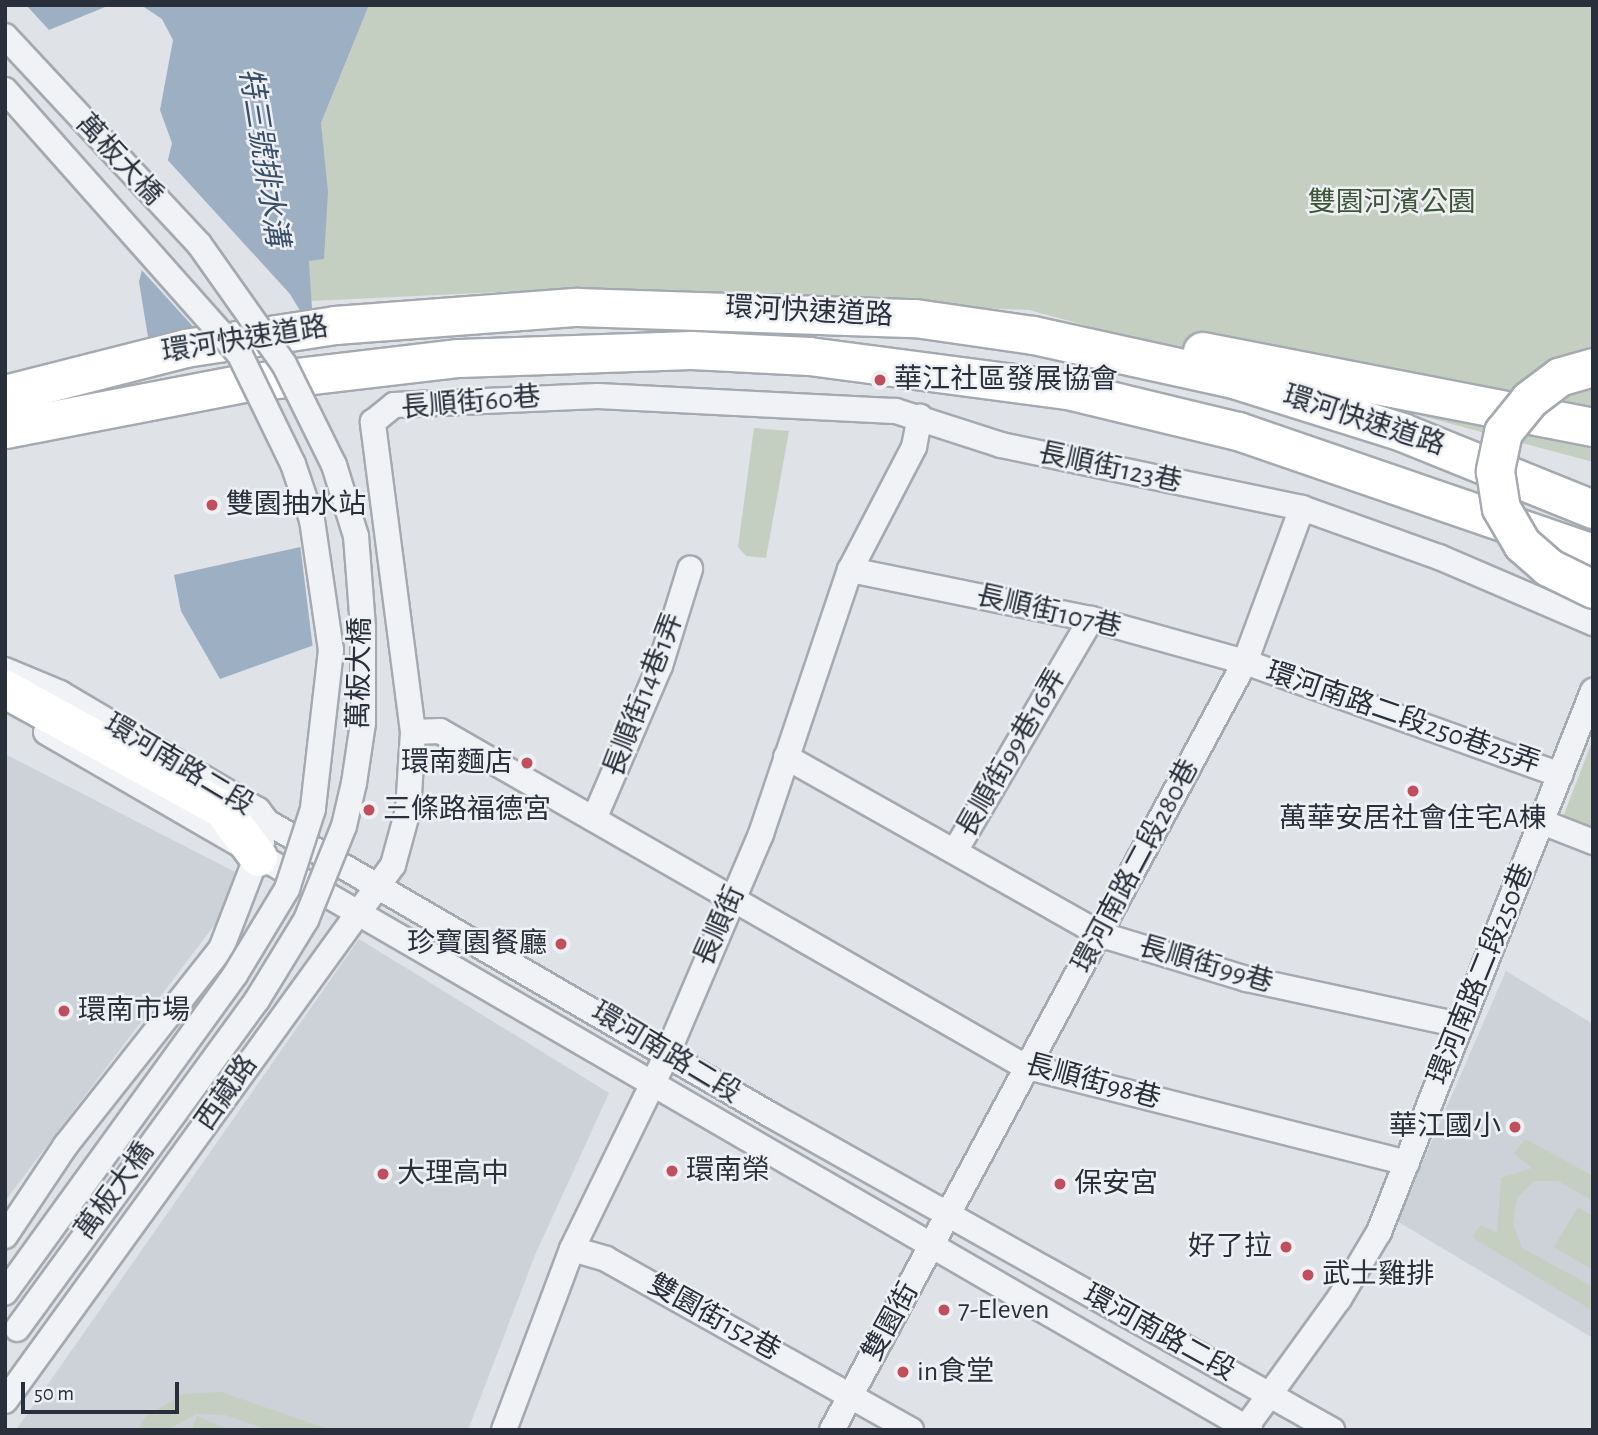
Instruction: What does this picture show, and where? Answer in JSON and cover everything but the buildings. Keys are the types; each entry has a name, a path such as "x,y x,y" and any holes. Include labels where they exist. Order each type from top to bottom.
{"highway":[{"name":"環河快速道路","path":"5,394 110,365 335,325 577,307 799,310 915,317 1033,335 1247,383 1402,432 1593,509"},
{"path":"1033,335 1238,355 1593,427"},
{"name":"環河快速道路","path":"5,429 245,383 569,352 809,356 1068,390 1237,431 1593,553"},
{"path":"5,404 110,365"},
{"path":"1593,367 1559,377 1529,400 1503,432 1495,471 1501,508 1522,544 1548,567 1593,589"},
{"path":"5,689 50,710 222,809 258,857"}],"street":[{"name":"萬板大橋","path":"5,36 199,244 296,383 334,464 356,536 363,628 363,723 354,783 340,838 306,920 257,1000 11,1336"},
{"name":"萬板大橋","path":"5,90 240,355 293,464 312,520 331,650 315,797 286,889 235,975 5,1293"},
{"path":"1593,354 1558,362 1508,402 1489,432 1482,466 1485,505 1500,536 1545,584 1593,606"},
{"name":"長順街60巷","path":"376,887 393,865 408,810 413,732 373,422 394,405 598,396 758,400 920,417"},
{"name":"長順街123巷","path":"920,417 1000,445 1302,508 1439,556 1593,623"},
{"name":"長順街","path":"504,1430 572,1249 650,1081 668,1052 733,895 786,757 850,570 914,447 920,417"},
{"name":"環河南路二段280巷","path":"948,1213 1024,1066 1102,935 1245,662 1302,508"},
{"name":"長順街14巷1弄","path":"594,818 660,666 690,569"},
{"name":"長順街107巷","path":"850,570 1091,619 1245,662"},
{"name":"長順街99巷16弄","path":"955,851 1091,619"},
{"name":"環河南路二段250巷25弄","path":"1245,662 1560,775"},
{"name":"環河南路二段","path":"5,670 60,693 258,810 267,822 376,887 1332,1430"},
{"name":"環河南路二段250巷","path":"1247,1429 1269,1394 1339,1299 1379,1233 1459,1024 1593,691"},
{"name":"環河南路二段","path":"5,708 258,857 934,1244 1247,1429"},
{"name":"長順街98巷","path":"413,732 440,731 733,895 1024,1066 1407,1163"},
{"name":"長順街99巷","path":"786,757 1102,935 1247,979 1459,1024"},
{"path":"5,1236 66,1145 221,949 258,857 267,822"},
{"path":"1542,822 1593,842"},
{"name":"西藏路","path":"5,1401 354,911 376,887"},
{"name":"雙園街","path":"832,1430 934,1244 948,1213"},
{"name":"雙園街152巷","path":"572,1249 606,1259 911,1430"}],"shaded area":[{"name":"環南市場","path":"5,754 237,873 216,923 5,1201"},
{"name":"大理高中","path":"359,939 609,1093 535,1255 468,1430 16,1430"},
{"name":"華江國小","path":"1506,971 1593,1024 1593,1338 1397,1221"}],"green space":[{"name":"雙園河濱公園","path":"369,5 1593,5 1593,462 1029,310 565,289 311,301 309,260 324,258 321,123"},
{"path":"754,428 789,431 766,558 746,556 738,547"},
{"path":"1593,739 1593,830 1563,817"},
{"path":"1525,1139 1593,1176 1593,1201 1558,1181 1534,1181 1517,1198 1513,1223 1522,1248 1593,1287 1593,1311 1472,1237 1481,1225 1497,1233 1501,1178 1532,1168 1514,1154"},
{"path":"1578,1207 1593,1216 1593,1270 1554,1247"},
{"path":"221,1392 331,1430 269,1430 225,1415 196,1414 167,1430 138,1430 145,1417 183,1394"},
{"path":"197,1416 230,1430 192,1430"}],"water":[{"path":"5,5 110,5 5,48"},
{"name":"特三號排水溝","path":"141,5 369,5 321,123 328,192 324,259 309,261 312,309 148,337 139,282 172,143 160,110 173,40 162,19"},
{"path":"305,546 317,644 220,679 181,611 174,575"}],"pier":[{"path":"5,5 26,5 50,31 5,52"},
{"path":"164,156 290,294 302,314 198,332 138,266"},
{"path":"305,543 319,646 313,649 300,544"}],"place":[{"name":"華江社區發展協會","path":"880,380"},
{"name":"雙園抽水站","path":"212,505"},
{"name":"環南麵店","path":"527,763"},
{"name":"萬華安居社會住宅A棟","path":"1413,791"},
{"name":"三條路福德宮","path":"369,810"},
{"name":"珍寶園餐廳","path":"561,944"},
{"name":"環南市場","path":"64,1011"},
{"name":"華江國小","path":"1515,1127"},
{"name":"環南榮","path":"672,1171"},
{"name":"大理高中","path":"383,1174"},
{"name":"保安宮","path":"1060,1184"},
{"name":"好了拉","path":"1286,1247"},
{"name":"武士雞排","path":"1308,1275"},
{"name":"7-Eleven","path":"944,1310"},
{"name":"in食堂","path":"903,1372"}]}
